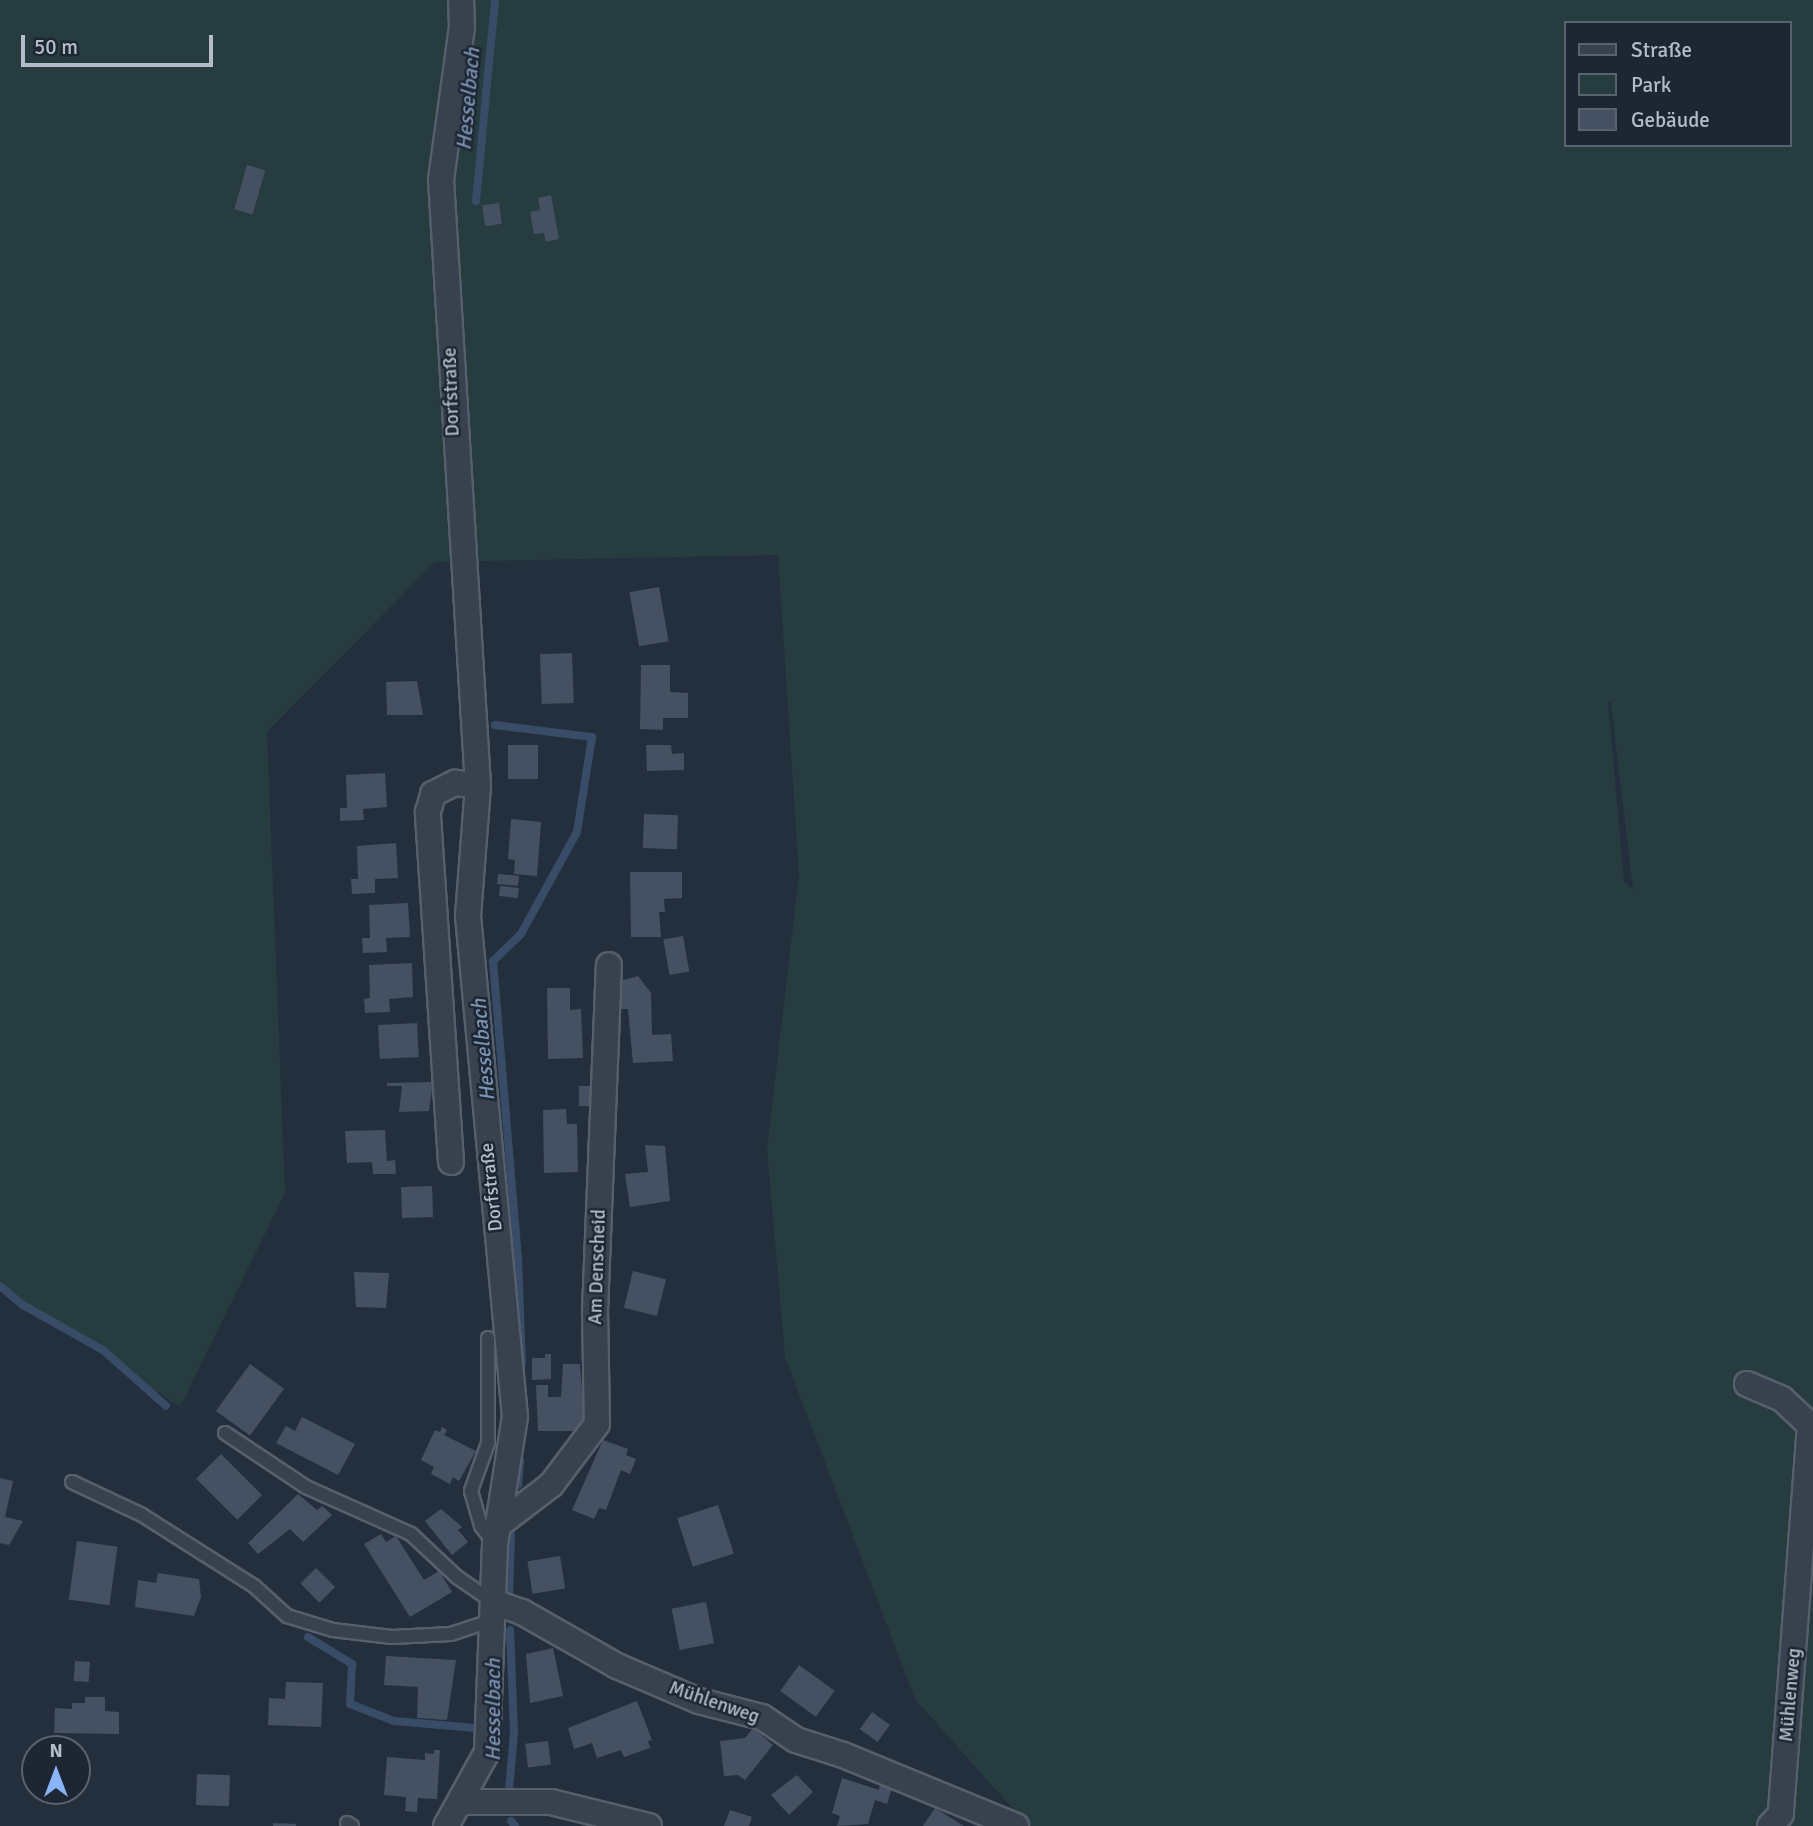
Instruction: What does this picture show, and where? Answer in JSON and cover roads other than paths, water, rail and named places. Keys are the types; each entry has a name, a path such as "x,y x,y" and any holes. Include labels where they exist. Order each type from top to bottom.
{"street":[{"name":"Dorfstraße","path":"446,1826 463,1802 487,1752 496,1536 515,1417 473,1003 468,916 478,786 441,180 462,27 461,0"},
{"name":"Dorfstraße","path":"451,1162 428,812 433,794 455,783 478,786"},
{"name":"Am Denscheid","path":"496,1536 551,1485 597,1424 595,1311 609,965"},
{"name":"Mühlenweg","path":"1747,1384 1782,1399 1810,1425 1781,1814 1770,1826"},
{"name":"Mühlenweg","path":"493,1611 523,1612 617,1666 699,1702 762,1717 796,1740 843,1755 1016,1826"},
{"path":"463,1802 551,1802 649,1826"}],"lane":[{"path":"488,1338 488,1443 471,1491 481,1526 496,1536"},
{"path":"72,1482 153,1522 254,1586 287,1616 332,1630 393,1637 451,1634 493,1611 411,1534 306,1487 225,1433"}],"waterway":[{"name":"Hesselbach","path":"476,201 495,0"},
{"name":"Hesselbach","path":"495,725 592,737 577,832 521,934 493,961 518,1257 522,1364"},
{"path":"0,1286 23,1305 103,1350 166,1406"},
{"name":"Hesselbach","path":"518,1485 520,1461"},
{"name":"Hesselbach","path":"509,1598 511,1535"},
{"name":"Hesselbach","path":"509,1790 514,1733 510,1630"},
{"path":"308,1637 352,1664 350,1704 394,1721 476,1728"},
{"name":"Hesselbach","path":"511,1821 515,1826"}]}
